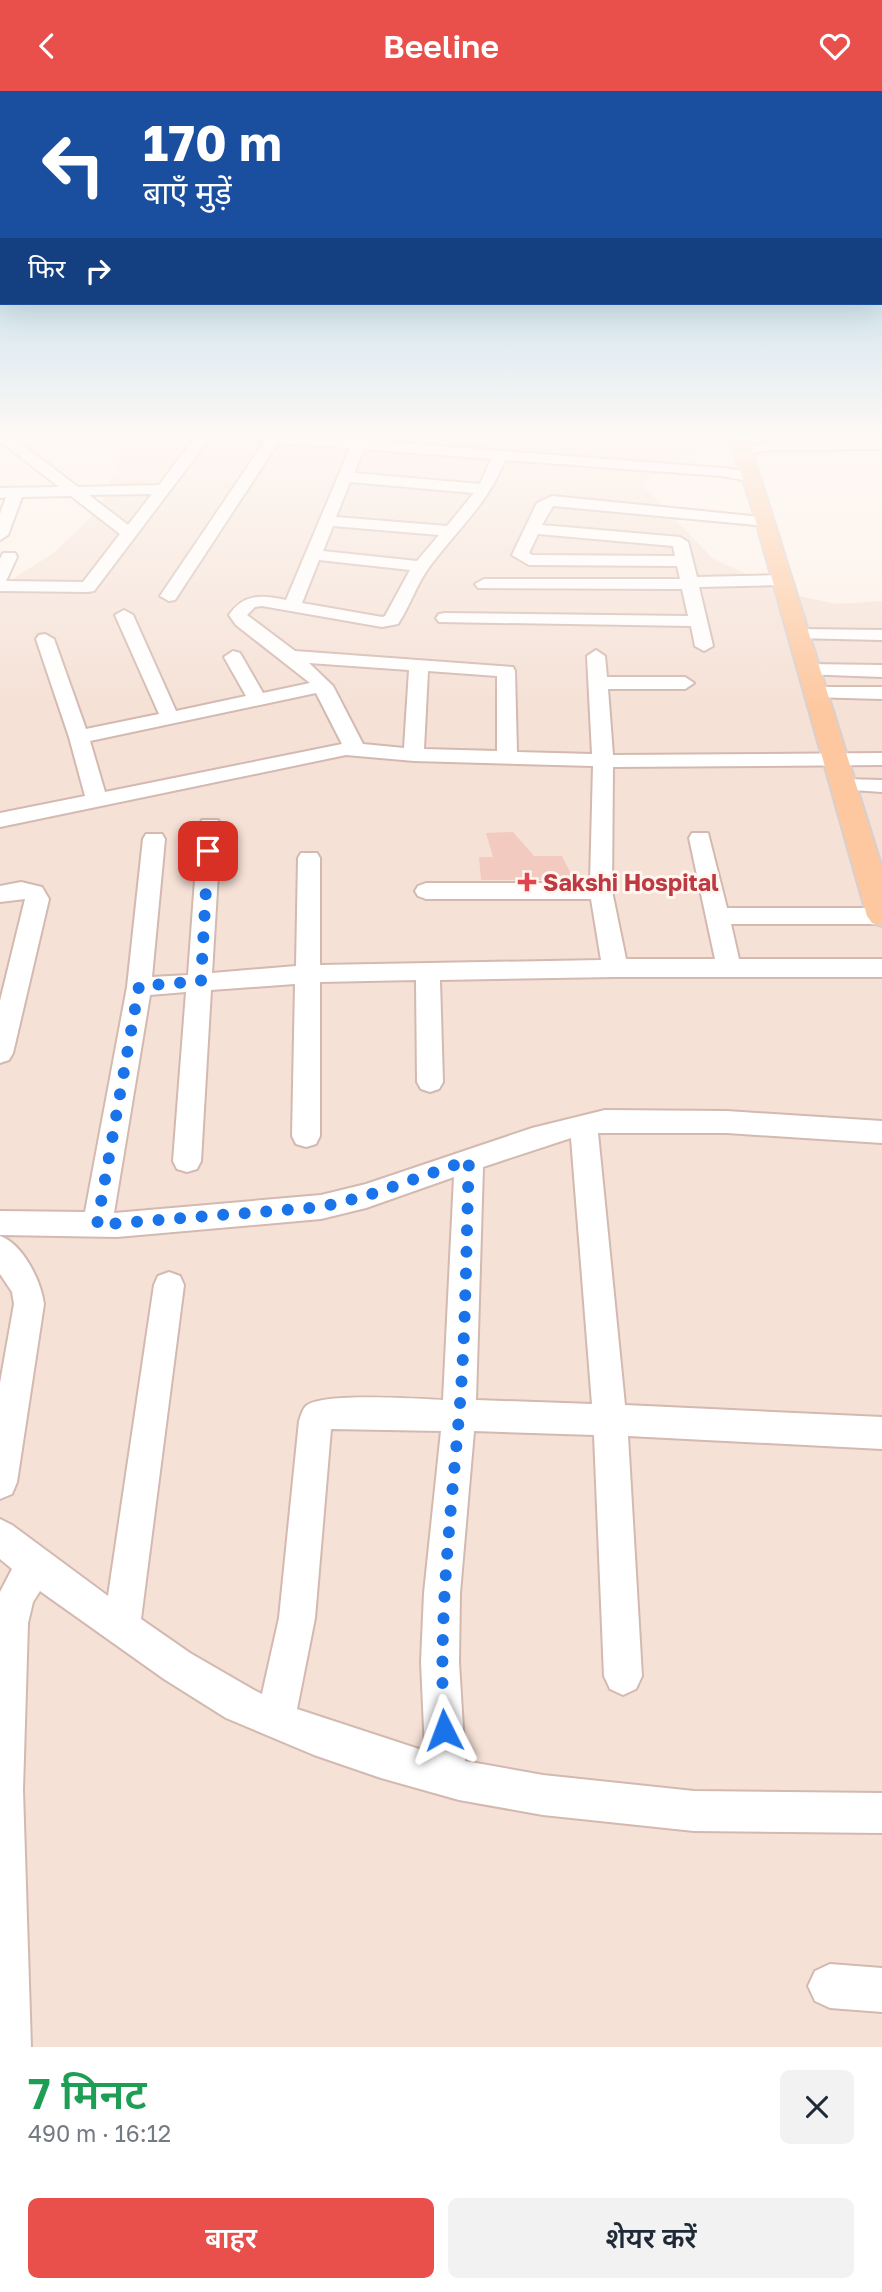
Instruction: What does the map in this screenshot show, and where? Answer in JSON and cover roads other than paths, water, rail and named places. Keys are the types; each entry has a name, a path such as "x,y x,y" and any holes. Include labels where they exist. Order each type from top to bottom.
{"main road":[{"path":"767,526 880,904"}],"street":[{"path":"120,526 130,534"},
{"path":"0,586 86,588 136,526"},
{"path":"169,596 211,526"},
{"path":"292,606 324,526"},
{"path":"430,526 452,531"},
{"path":"355,749 323,686 290,656 242,621 239,615 244,605 251,601 390,622 421,566 456,526"},
{"path":"532,526 520,555 525,559 686,561"},
{"path":"531,529 678,540 686,561 696,621 704,646"},
{"path":"314,555 421,566"},
{"path":"0,578 9,557"},
{"path":"484,584 672,585 691,582 782,580"},
{"path":"124,615 170,718"},
{"path":"446,618 696,621"},
{"path":"799,634 882,635"},
{"path":"45,639 79,737 97,802"},
{"path":"290,656 506,671 507,757"},
{"path":"596,656 603,760 601,891 615,968"},
{"path":"233,657 258,700"},
{"path":"414,755 419,667"},
{"path":"809,670 882,671"},
{"path":"598,683 685,683"},
{"path":"79,737 323,686"},
{"path":"816,693 882,693"},
{"path":"0,820 333,751 355,749 414,755 603,760 882,759"},
{"path":"844,785 882,786"},
{"path":"187,1161 210,825"},
{"path":"700,838 729,967"},
{"path":"97,1225 139,986 154,839"},
{"path":"306,1136 310,974 309,858"},
{"path":"0,894 29,890 37,899 11,961 0,1050"},
{"path":"426,891 601,891"},
{"path":"718,916 880,904"},
{"path":"139,986 310,974 615,968 882,968"},
{"path":"428,972 430,1082"},
{"path":"0,1223 97,1225 321,1207 366,1196 584,1124 623,1120 701,1121 882,1132"},
{"path":"584,1124 610,1418 623,1676"},
{"path":"446,1776 440,1662 459,1414 469,1160"},
{"path":"0,1249 27,1289 29,1304 0,1482"},
{"path":"122,1627 169,1285"},
{"path":"276,1720 297,1618 315,1421 324,1414 610,1418 882,1433"},
{"path":"0,1537 27,1579 122,1627 240,1704 325,1740 446,1776 542,1795 694,1811 882,1812"},
{"path":"9,2047 2,1763 10,1623 27,1579"},
{"path":"830,1986 882,1990"}],"place":[{"name":"Sakshi Hospital","path":"527,882"}]}
